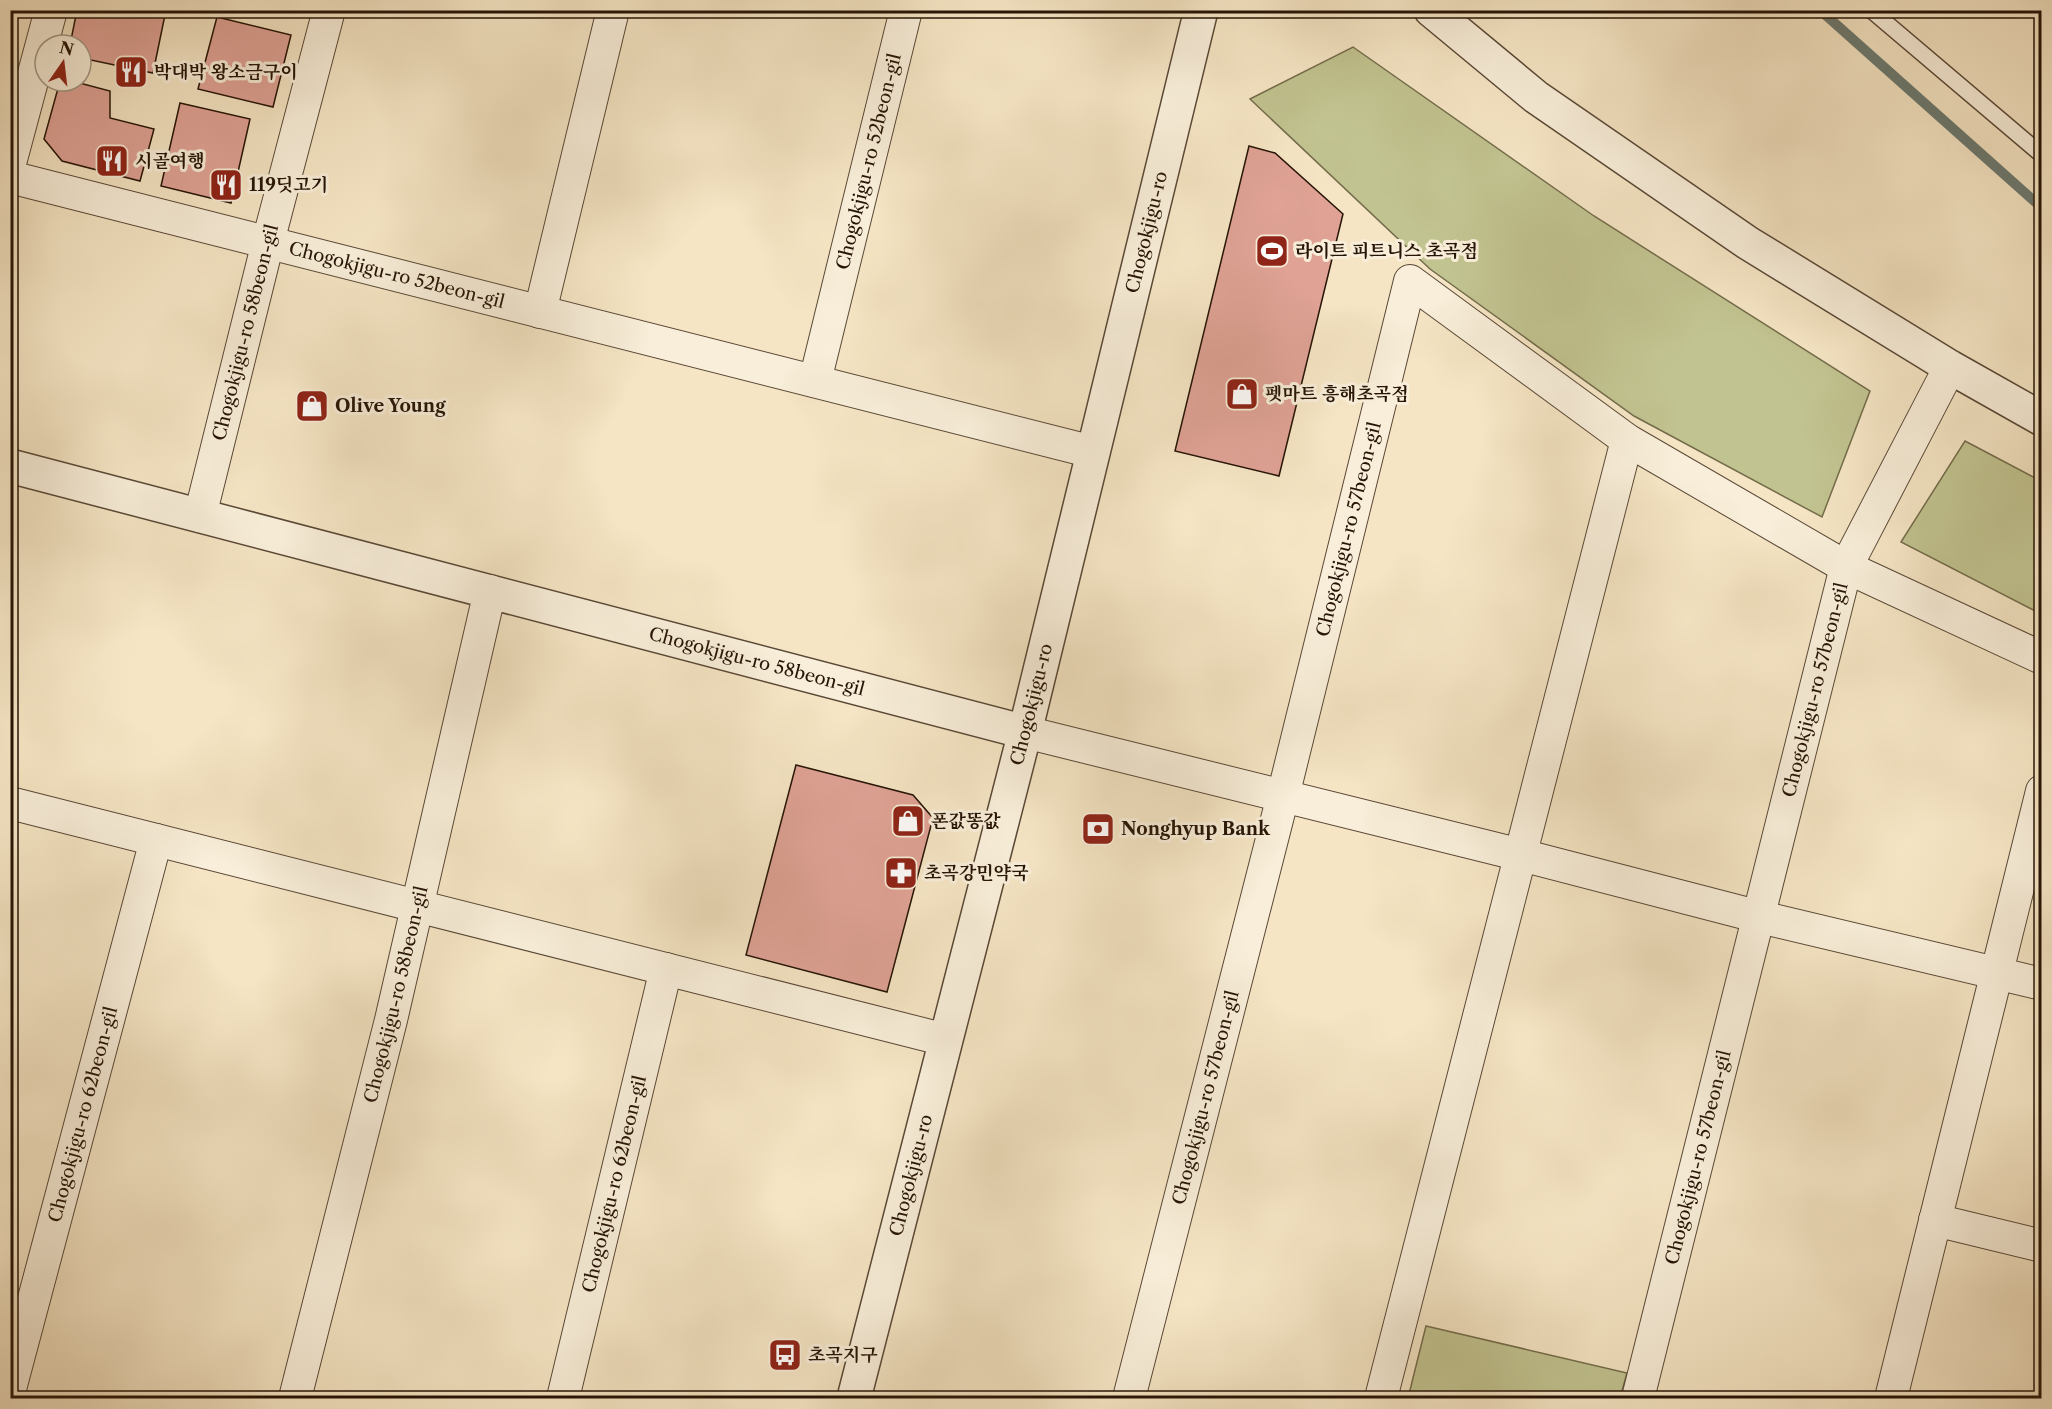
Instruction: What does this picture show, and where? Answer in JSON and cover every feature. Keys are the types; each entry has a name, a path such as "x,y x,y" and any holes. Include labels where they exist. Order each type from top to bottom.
{"street":[{"path":"10,163 51,10"},
{"name":"Chogokjigu-ro 58beon-gil","path":"200,516 329,10"},
{"path":"540,312 613,10"},
{"name":"Chogokjigu-ro 52beon-gil","path":"815,381 906,10"},
{"name":"Chogokjigu-ro","path":"854,1398 1025,732 1201,10"},
{"path":"1431,10 1536,97 1729,230 1950,367 2042,419"},
{"name":"Chogokjigu-ro 52beon-gil","path":"10,177 1093,452"},
{"name":"Chogokjigu-ro 57beon-gil","path":"1129,1398 1283,795 1410,281 1627,440 1846,567 2042,658"},
{"name":"Chogokjigu-ro 57beon-gil","path":"1638,1398 1846,567 1950,367"},
{"path":"1381,1398 1627,440"},
{"name":"Chogokjigu-ro 58beon-gil","path":"10,466 1025,732"},
{"name":"Chogokjigu-ro 58beon-gil","path":"296,1398 419,906 490,591"},
{"path":"1025,732 1283,795 1760,917 2042,984"},
{"path":"1891,1398 2042,791"},
{"path":"10,803 946,1040"},
{"name":"Chogokjigu-ro 62beon-gil","path":"10,1389 156,840"},
{"name":"Chogokjigu-ro 62beon-gil","path":"563,1398 666,969"},
{"path":"1935,1220 2042,1246"}],"lane":[{"path":"1870,10 2042,155"}],"green space":[{"path":"1353,47 1594,216 1870,391 1822,517 1634,416 1430,269 1250,99"},
{"path":"1965,441 2041,481 2041,614 1901,542"},
{"path":"1426,1326 1627,1373 1620,1398 1408,1398"}],"building":[{"path":"77,10 166,10 153,73 93,60 93,33 72,33"},
{"path":"217,17 291,35 273,107 198,89"},
{"path":"93,87 110,91 110,118 154,129 140,181 62,161 44,139 57,93 93,93"},
{"path":"180,103 250,119 231,203 161,186"},
{"path":"1249,146 1275,153 1343,214 1279,476 1175,451"},
{"path":"796,765 913,795 933,818 887,992 746,955"}],"waterway":[{"path":"1820,10 2042,208"}],"place":[{"name":"박대박 왕소금구이","path":"131,72"},
{"name":"시골여행","path":"112,161"},
{"name":"119딧고기","path":"226,185"},
{"name":"라이트 피트니스 초곡점","path":"1272,251"},
{"name":"펫마트 흥해초곡점","path":"1242,394"},
{"name":"Olive Young","path":"312,406"},
{"name":"폰값똥값","path":"908,821"},
{"name":"Nonghyup Bank","path":"1098,829"},
{"name":"초곡강민약국","path":"901,873"},
{"name":"초곡지구","path":"785,1355"}]}
